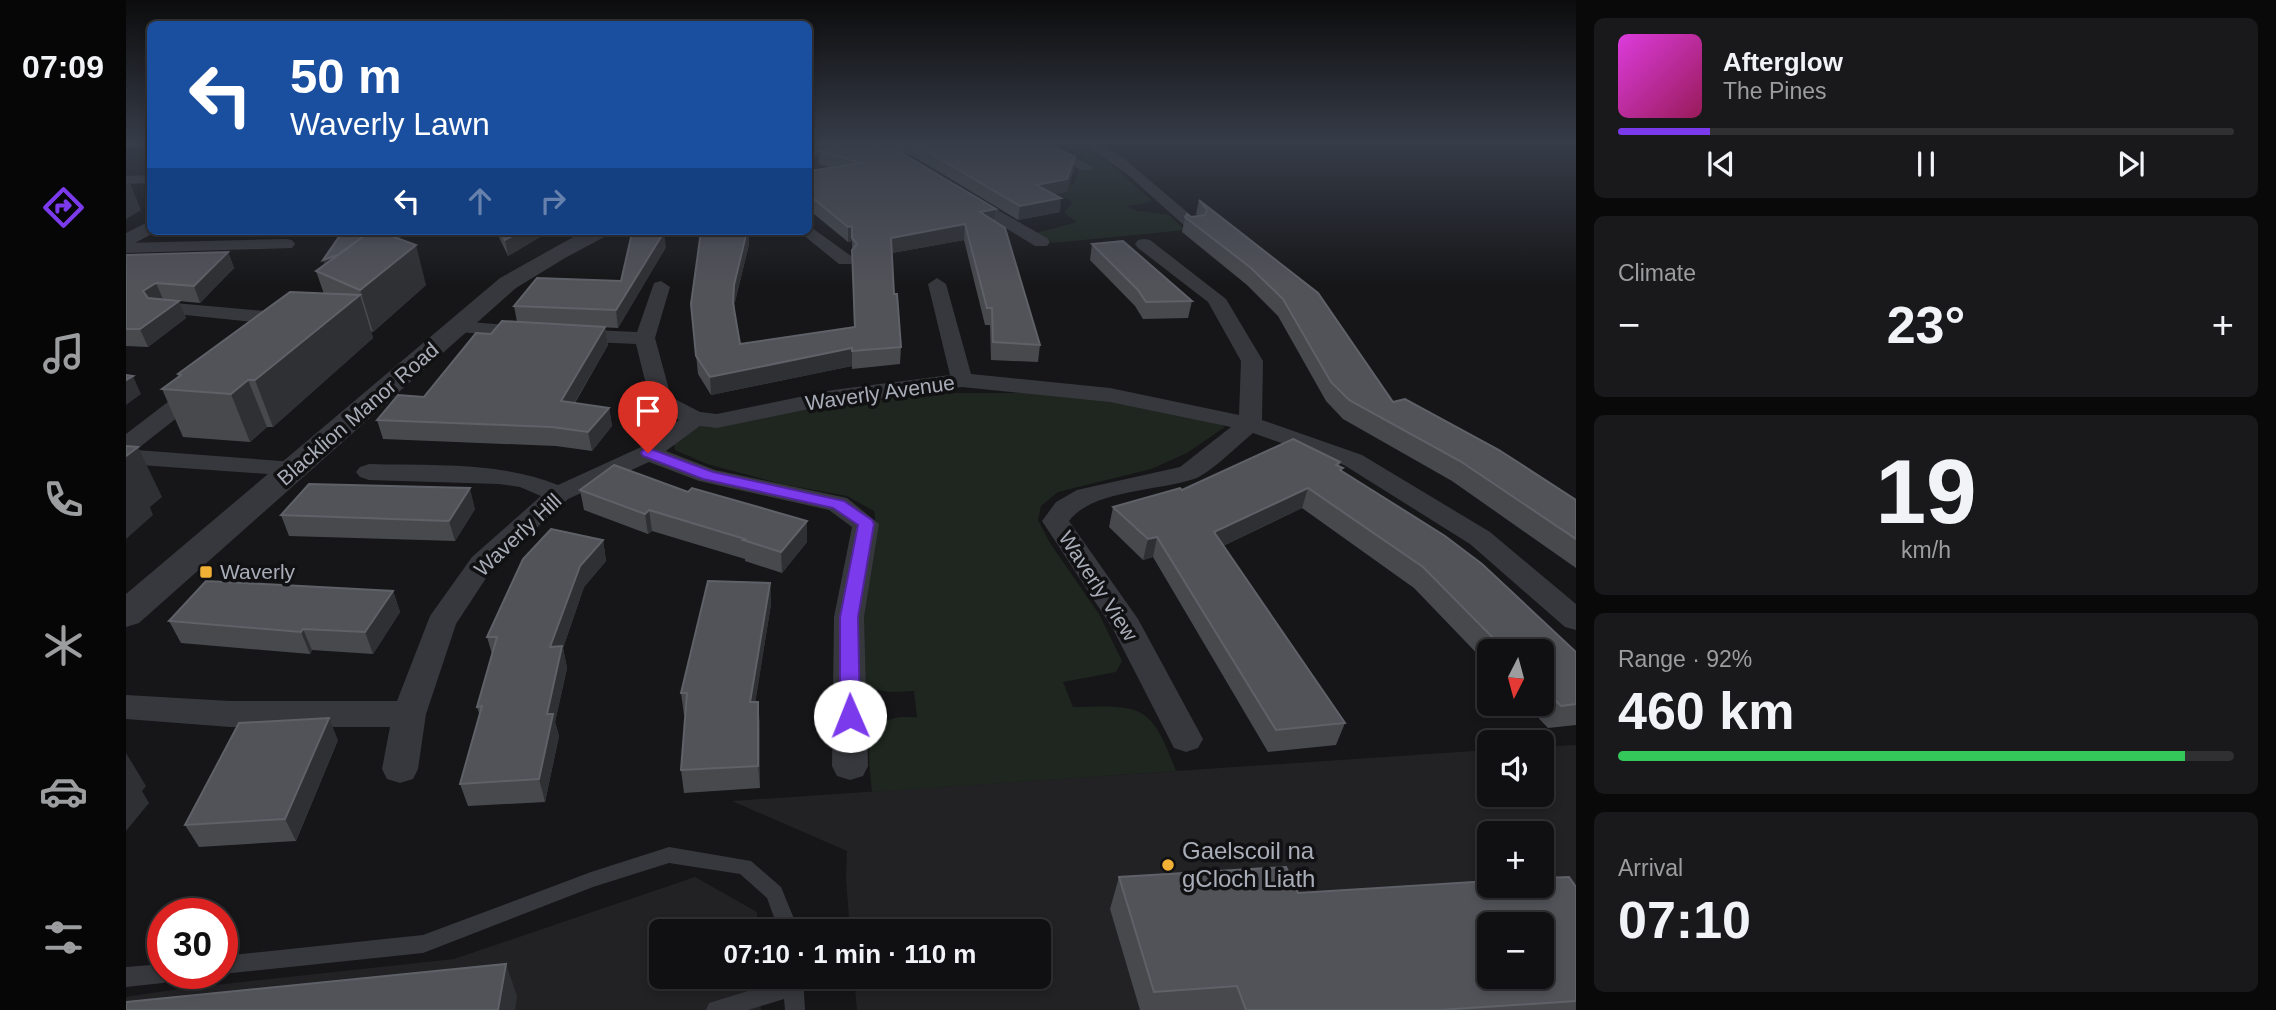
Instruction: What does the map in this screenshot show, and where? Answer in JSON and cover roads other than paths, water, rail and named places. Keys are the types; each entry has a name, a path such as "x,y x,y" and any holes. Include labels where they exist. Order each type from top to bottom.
{"street":[{"path":"956,190 1041,242"},
{"path":"1155,190 1194,226"},
{"path":"126,242 147,230"},
{"path":"812,233 845,260"},
{"name":"Blacklion Manor Road","path":"126,614 508,284 557,253 593,235"},
{"path":"126,248 286,244"},
{"path":"1144,244 1216,299 1252,360 1250,424"},
{"path":"937,284 962,380"},
{"path":"458,327 645,338 661,286"},
{"path":"163,308 288,319 266,336"},
{"name":"Waverly Avenue","path":"645,338 661,401 695,419 717,421 833,397 962,380 1110,395 1250,424 1353,460 1480,538 1576,620"},
{"path":"126,446 212,379"},
{"name":"Waverly Hill","path":"400,769 409,714 441,623 482,563 559,494 648,453 695,419"},
{"name":"Waverly View","path":"1186,739 1127,626 1055,521 1065,508 1086,496 1188,473 1250,424"},
{"path":"648,453 708,476 838,504 866,524 849,617 850,766"},
{"path":"126,457 295,469"},
{"path":"369,472 499,476 526,481 559,494"},
{"path":"126,707 230,713 409,714"}],"lane":[{"path":"238,963 422,944 591,880 669,855 745,867 774,893 784,919"},
{"path":"126,977 147,975"},
{"path":"716,1010 772,989"},
{"path":"794,989 795,1010"}],"place":[{"name":"Waverly","path":"206,572"},
{"name":"Gaelscoil na gCloch Liath","path":"1168,865"}]}
